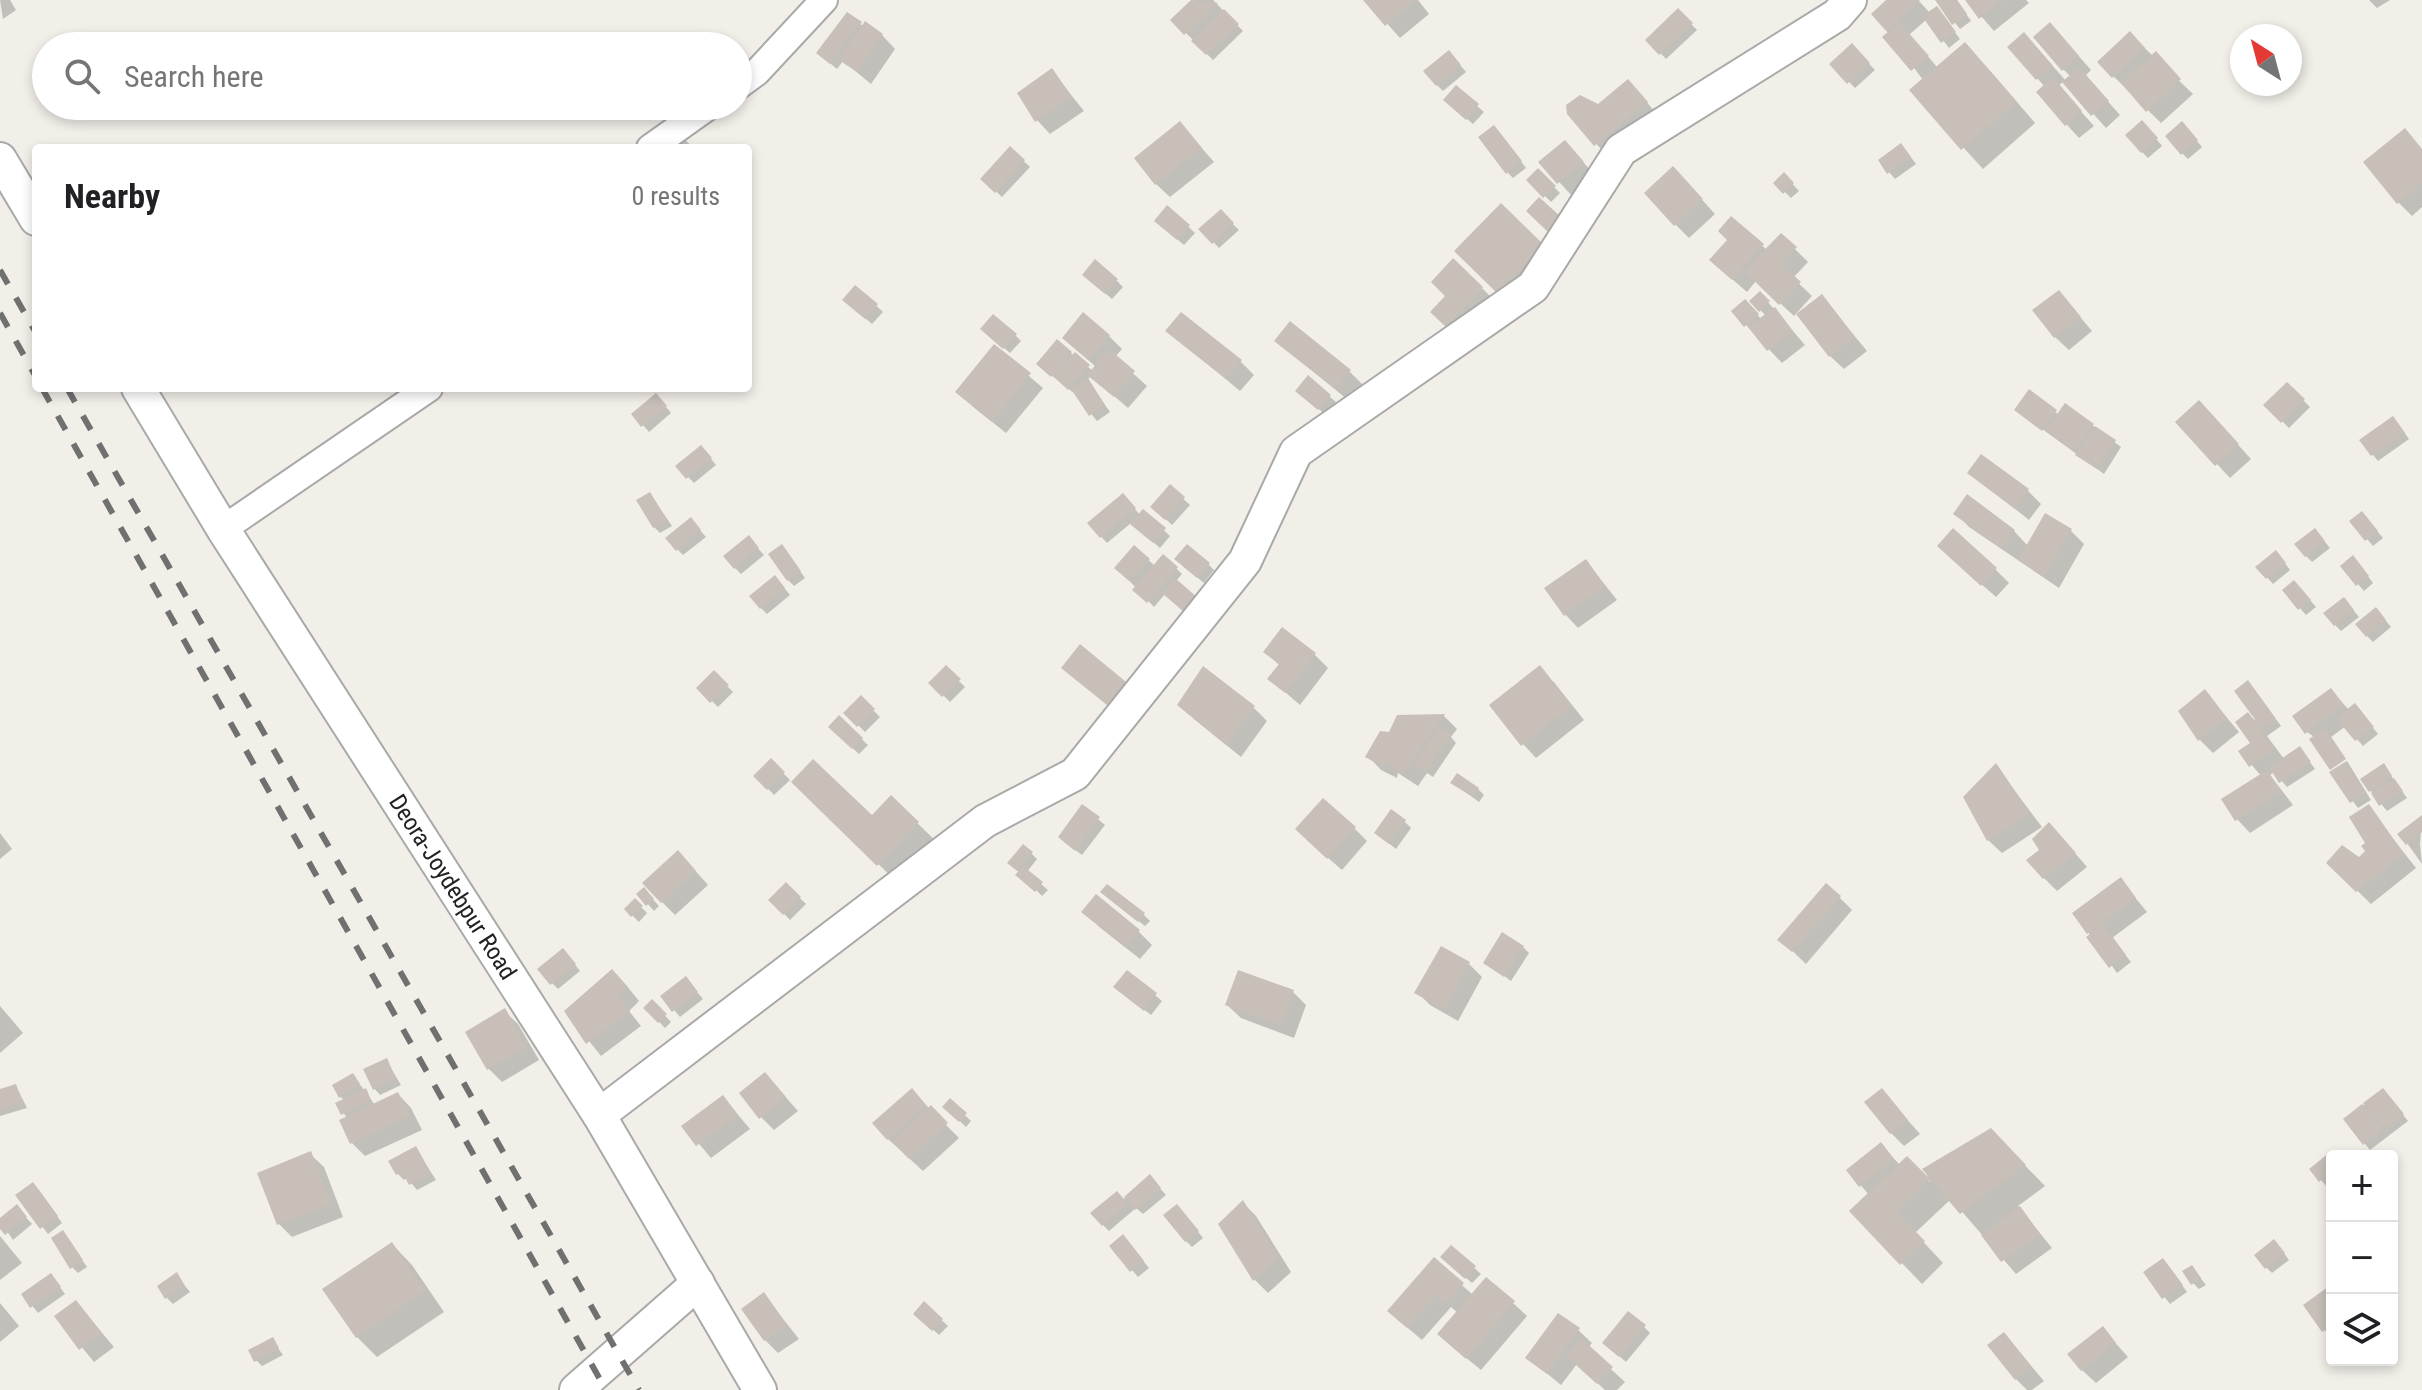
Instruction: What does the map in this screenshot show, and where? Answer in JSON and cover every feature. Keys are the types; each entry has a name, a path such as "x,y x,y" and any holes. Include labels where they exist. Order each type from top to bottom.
{"street":[{"path":"752,76 824,0"},
{"path":"599,1115 985,821 1075,774 1245,561 1296,452 1533,287 1621,150 1837,15 1850,0"},
{"path":"656,144 689,120"},
{"path":"0,159 32,212"},
{"name":"Deora-Joydebpur Road","path":"140,392 223,529 599,1115 760,1390"},
{"path":"223,529 423,392"},
{"path":"576,1390 698,1283"}],"building":[{"path":"1191,0 1218,3 1184,35 1170,20"},
{"path":"1363,0 1416,0 1385,26"},
{"path":"1886,0 1920,0 1886,31 1871,14"},
{"path":"1935,0 1957,0 1967,14 1952,25"},
{"path":"1965,0 2003,0 1979,19"},
{"path":"1937,6 1956,32 1941,43 1922,16"},
{"path":"1678,8 1693,23 1659,55 1645,40"},
{"path":"1224,9 1239,24 1206,55 1191,41"},
{"path":"847,12 862,22 830,64 816,53"},
{"path":"865,21 883,34 857,72 839,60"},
{"path":"1899,22 1929,56 1911,71 1882,37"},
{"path":"2050,22 2079,56 2062,71 2033,37"},
{"path":"2130,31 2145,48 2112,78 2097,62"},
{"path":"2024,32 2053,66 2036,80 2007,47"},
{"path":"1965,42 2017,102 1961,150 1909,90"},
{"path":"1852,43 1870,63 1847,84 1829,64"},
{"path":"1449,50 1461,65 1436,86 1423,71"},
{"path":"2156,51 2181,79 2146,112 2121,83"},
{"path":"2079,67 2109,101 2091,116 2062,82"},
{"path":"1052,68 1072,97 1035,122 1017,93"},
{"path":"2053,77 2082,111 2065,126 2036,92"},
{"path":"1628,79 1648,102 1594,146 1567,114 1566,105 1580,95 1598,104"},
{"path":"1456,85 1479,104 1466,120 1443,100"},
{"path":"2142,120 2158,138 2141,153 2125,135"},
{"path":"1180,121 1202,148 1155,185 1134,158"},
{"path":"2182,121 2198,140 2181,155 2165,136"},
{"path":"1494,125 1522,161 1506,174 1478,137"},
{"path":"2405,128 2422,149 2422,183 2397,204 2363,162"},
{"path":"1565,140 1584,162 1557,184 1538,162"},
{"path":"1901,143 1911,157 1887,174 1878,160"},
{"path":"1010,146 1025,160 995,193 980,179"},
{"path":"1673,166 1703,199 1674,226 1644,193"},
{"path":"1538,168 1556,186 1543,198 1526,180"},
{"path":"1784,172 1794,183 1783,194 1773,183"},
{"path":"1539,197 1561,217 1548,232 1526,211"},
{"path":"1501,203 1544,245 1497,293 1454,251"},
{"path":"1167,205 1190,225 1177,240 1154,221"},
{"path":"1221,209 1234,223 1212,244 1198,229"},
{"path":"1731,216 1764,244 1732,280 1709,260 1727,240 1718,231"},
{"path":"1781,233 1797,247 1781,264 1801,282 1779,305 1744,271"},
{"path":"1453,258 1483,287 1446,327 1430,312 1445,296 1431,282"},
{"path":"1095,259 1118,279 1105,294 1082,275"},
{"path":"855,285 878,304 865,319 842,300"},
{"path":"2059,290 2081,317 2054,338 2032,310"},
{"path":"1760,291 1770,301 1759,312 1749,301"},
{"path":"1822,294 1855,337 1829,357 1796,314"},
{"path":"1745,299 1759,314 1744,327 1731,311"},
{"path":"1775,307 1793,331 1767,351 1748,327"},
{"path":"1083,312 1110,335 1088,360 1062,338"},
{"path":"1181,312 1242,360 1226,379 1165,331"},
{"path":"993,314 1017,334 1003,349 980,329"},
{"path":"1290,321 1351,370 1335,389 1274,341"},
{"path":"1057,339 1072,352 1051,377 1036,364"},
{"path":"994,344 1031,373 992,422 955,392"},
{"path":"1109,349 1135,371 1114,397 1087,375"},
{"path":"1075,352 1090,365 1068,390 1053,376"},
{"path":"1308,375 1331,395 1318,410 1295,391"},
{"path":"1088,378 1105,405 1089,416 1071,389"},
{"path":"2287,382 2305,399 2281,423 2263,405"},
{"path":"2029,389 2057,410 2042,431 2014,410"},
{"path":"656,393 667,406 641,427 631,414"},
{"path":"2199,400 2239,444 2215,466 2175,422"},
{"path":"2065,403 2094,424 2074,451 2045,431"},
{"path":"2393,416 2405,433 2371,456 2359,440"},
{"path":"2095,426 2116,440 2097,469 2075,455"},
{"path":"701,445 712,458 686,479 675,466"},
{"path":"1981,454 2029,489 2015,509 1967,473"},
{"path":"1170,484 1185,497 1165,520 1150,507"},
{"path":"650,492 667,520 653,528 636,500"},
{"path":"1123,493 1136,508 1100,538 1087,523"},
{"path":"1967,494 2015,530 2002,549 1953,514"},
{"path":"1143,509 1166,528 1153,543 1130,524"},
{"path":"2362,511 2378,531 2365,541 2349,521"},
{"path":"2045,513 2072,529 2045,576 2018,560"},
{"path":"691,517 701,530 676,551 665,538"},
{"path":"1953,528 1997,568 1981,586 1937,546"},
{"path":"2315,528 2325,541 2305,557 2294,544"},
{"path":"749,535 759,548 734,569 723,556"},
{"path":"782,544 801,571 787,581 768,554"},
{"path":"1187,544 1210,563 1197,578 1174,559"},
{"path":"1134,545 1150,559 1129,581 1114,568"},
{"path":"2276,550 2286,563 2266,579 2255,567"},
{"path":"1163,554 1178,567 1147,603 1132,590"},
{"path":"2353,555 2369,576 2356,586 2340,566"},
{"path":"1586,559 1605,586 1564,616 1544,588"},
{"path":"775,575 785,588 760,609 749,596"},
{"path":"1175,578 1198,598 1185,613 1162,593"},
{"path":"2294,580 2311,600 2298,610 2282,590"},
{"path":"2344,597 2354,610 2334,626 2323,613"},
{"path":"2376,607 2386,620 2366,637 2355,624"},
{"path":"1282,627 1316,653 1285,693 1267,679 1279,664 1263,652"},
{"path":"1080,644 1131,686 1112,709 1061,668"},
{"path":"946,665 961,679 942,697 928,683"},
{"path":"1540,665 1572,706 1521,746 1489,705"},
{"path":"1203,666 1255,706 1226,745 1177,705"},
{"path":"714,670 729,685 710,703 696,688"},
{"path":"2248,680 2276,719 2262,729 2234,691"},
{"path":"2331,688 2344,705 2305,734 2292,716"},
{"path":"2205,689 2227,718 2198,741 2178,711"},
{"path":"861,695 875,709 857,727 843,713"},
{"path":"2355,703 2374,727 2355,741 2336,718"},
{"path":"2248,712 2275,749 2249,767 2238,751 2250,743 2235,722"},
{"path":"1445,714 1404,774 1385,762 1384,767 1365,757 1380,731 1389,732 1397,715"},
{"path":"839,715 863,738 852,749 828,727"},
{"path":"1439,727 1451,735 1426,773 1414,765"},
{"path":"2325,728 2346,759 2330,770 2309,739"},
{"path":"2300,746 2311,762 2279,783 2269,767"},
{"path":"771,758 785,772 767,790 753,776"},
{"path":"813,759 872,815 891,795 919,822 877,866 791,782"},
{"path":"2345,762 2366,793 2350,803 2329,772"},
{"path":"1996,763 2030,813 1987,841 1963,797"},
{"path":"2384,763 2392,776 2369,792 2360,779"},
{"path":"2267,770 2281,791 2235,821 2221,799"},
{"path":"1457,773 1479,788 1473,797 1450,783"},
{"path":"2394,778 2403,791 2379,806 2371,793"},
{"path":"1323,798 1356,827 1327,859 1295,829"},
{"path":"1082,804 1100,817 1075,851 1058,837"},
{"path":"2369,804 2404,854 2356,892 2326,863 2342,845 2359,857 2365,851 2361,846 2365,843 2349,817"},
{"path":"1391,809 1406,820 1389,844 1374,833"},
{"path":"2422,815 2422,832 2406,845 2397,834"},
{"path":"2049,822 2076,853 2043,879 2026,860 2039,850 2032,839"},
{"path":"1023,844 1033,852 1017,871 1007,863"},
{"path":"678,850 696,871 661,903 642,883"},
{"path":"1023,866 1043,882 1035,892 1015,875"},
{"path":"2121,877 2136,898 2087,934 2072,913"},
{"path":"786,882 801,897 783,915 768,900"},
{"path":"1826,883 1841,896 1792,952 1777,940"},
{"path":"1107,884 1145,913 1138,922 1100,892"},
{"path":"644,887 654,899 646,906 636,894"},
{"path":"1096,894 1140,930 1126,948 1081,912"},
{"path":"635,898 643,906 631,917 624,909"},
{"path":"2103,924 2126,955 2109,968 2086,937"},
{"path":"1502,932 1524,946 1504,977 1483,963"},
{"path":"1441,946 1470,962 1444,1009 1414,993"},
{"path":"563,948 576,964 550,985 537,969"},
{"path":"612,969 627,986 618,996 630,1011 586,1044 564,1011"},
{"path":"1127,970 1157,993 1144,1011 1113,987"},
{"path":"1238,970 1294,990 1281,1026 1225,1005"},
{"path":"686,976 698,992 672,1012 660,996"},
{"path":"652,999 667,1014 658,1023 643,1008"},
{"path":"505,1008 527,1047 487,1070 465,1032"},
{"path":"387,1058 396,1079 373,1090 363,1069"},
{"path":"765,1072 786,1097 759,1119 739,1093"},
{"path":"353,1073 360,1084 339,1098 332,1085"},
{"path":"16,1084 22,1102 0,1109 0,1089"},
{"path":"366,1088 371,1100 341,1115 335,1103"},
{"path":"912,1088 926,1105 887,1140 872,1123"},
{"path":"1882,1088 1908,1120 1890,1134 1864,1102"},
{"path":"2383,1088 2404,1114 2384,1129 2363,1103"},
{"path":"398,1092 410,1116 350,1144 339,1120"},
{"path":"723,1095 738,1115 696,1146 681,1126"},
{"path":"950,1098 967,1113 959,1122 942,1107"},
{"path":"2362,1104 2383,1130 2363,1145 2343,1119"},
{"path":"931,1105 948,1123 909,1159 892,1141"},
{"path":"1991,1128 2026,1165 1960,1214 1922,1169"},
{"path":"1881,1142 1894,1159 1859,1187 1846,1170"},
{"path":"416,1146 431,1173 409,1185 402,1172 396,1175 388,1161"},
{"path":"311,1151 331,1204 277,1225 257,1173"},
{"path":"2326,1155 2326,1177 2319,1182 2309,1169"},
{"path":"1907,1156 1930,1179 1896,1212 1925,1241 1900,1265 1849,1211"},
{"path":"1150,1174 1161,1188 1135,1210 1124,1197"},
{"path":"33,1182 58,1216 40,1229 15,1195"},
{"path":"1117,1191 1128,1204 1102,1226 1090,1213"},
{"path":"1243,1200 1279,1258 1253,1281 1218,1224"},
{"path":"17,1204 27,1217 5,1235 0,1229 0,1218"},
{"path":"1177,1204 1199,1231 1185,1242 1163,1215"},
{"path":"2020,1206 2040,1234 2001,1262 1981,1235"},
{"path":"63,1230 83,1260 70,1269 51,1238"},
{"path":"1123,1234 1144,1261 1130,1272 1109,1246"},
{"path":"2274,1239 2285,1253 2265,1269 2254,1255"},
{"path":"392,1242 425,1291 356,1338 322,1289"},
{"path":"1451,1245 1476,1266 1465,1279 1440,1257"},
{"path":"1434,1257 1464,1283 1446,1304 1436,1295 1407,1328 1387,1311"},
{"path":"2163,1258 2183,1285 2162,1299 2143,1272"},
{"path":"2192,1265 2201,1278 2191,1285 2182,1271"},
{"path":"177,1272 185,1286 165,1299 157,1286"},
{"path":"51,1273 61,1287 30,1308 21,1294"},
{"path":"1486,1277 1515,1301 1466,1359 1437,1334"},
{"path":"2326,1288 2326,1329 2322,1332 2303,1305"},
{"path":"764,1292 787,1325 764,1341 741,1309"},
{"path":"76,1300 102,1333 79,1350 54,1316"},
{"path":"924,1301 943,1319 932,1331 913,1314"},
{"path":"1628,1311 1646,1325 1619,1357 1602,1343"},
{"path":"1558,1313 1580,1328 1547,1374 1525,1358"},
{"path":"2103,1326 2116,1343 2081,1371 2067,1354"},
{"path":"2004,1332 2032,1367 2015,1380 1987,1345"},
{"path":"273,1337 279,1348 254,1362 248,1350"},
{"path":"1582,1339 1613,1367 1597,1384 1566,1356"}],"railway":[{"path":"0,270 32,326"},
{"path":"0,313 32,370"},
{"path":"44,392 606,1390"},
{"path":"69,392 639,1390"}]}
